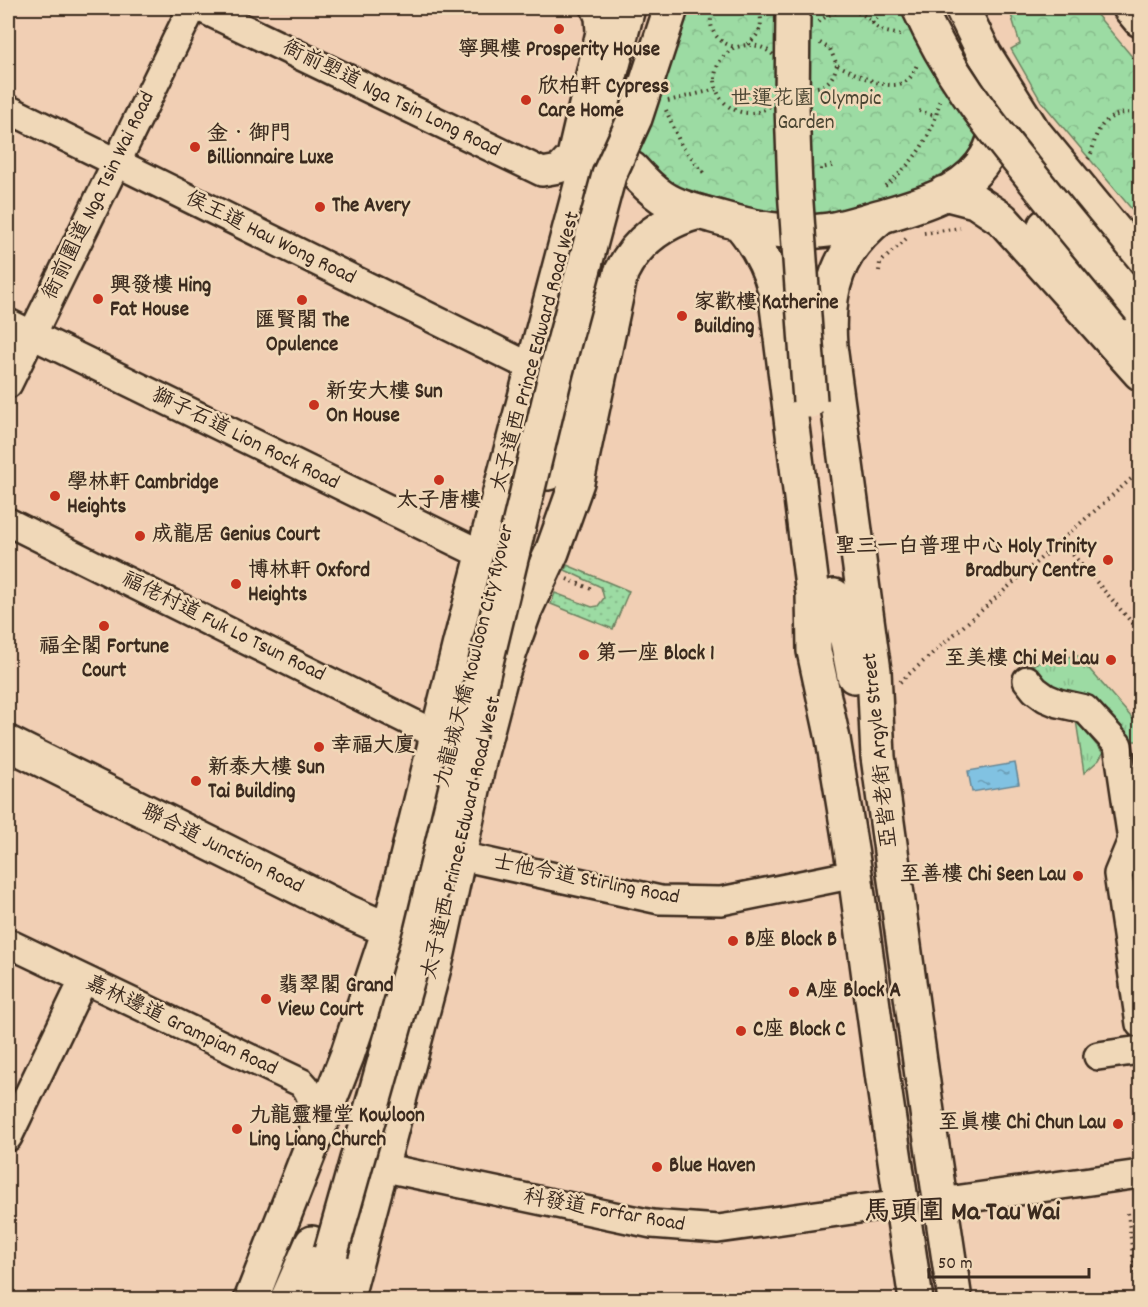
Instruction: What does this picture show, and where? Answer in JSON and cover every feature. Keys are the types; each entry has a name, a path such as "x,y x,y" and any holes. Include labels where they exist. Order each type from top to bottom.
{"main road":[{"name":"九龍城天橋 Kowloon City flyover","path":"287,1299 312,1243 357,1108 410,930 545,371 598,171 635,8"},
{"name":"太子道西 Prince Edward Road West","path":"258,1292 347,1056 389,930 483,555 606,90 635,8"},
{"name":"九龍城天橋 Kowloon City flyover","path":"320,1299 421,932 562,350 609,175 635,118 671,8"},
{"path":"919,8 947,63 979,110 1058,211 1140,309"},
{"path":"962,8 985,55 1033,131 1140,261"},
{"path":"1131,8 1140,20"},
{"path":"884,15 928,71 974,141 1004,180 1140,338"},
{"path":"804,18 792,106 795,189 810,401 834,596 833,739"},
{"path":"632,169 662,197 699,212 740,224 775,231 811,232 847,226 879,202 903,211 962,184 973,175 990,150 995,135 1002,83"},
{"path":"525,610 530,542 624,180 635,118"},
{"path":"944,193 975,201 1002,219 1140,373"},
{"name":"亞皆老街 Argyle Street","path":"879,202 837,271 831,289 828,325 858,567 874,671 878,757 955,1299"},
{"name":"太子道西 Prince Edward Road West","path":"347,1294 438,953 480,757 500,680 525,610 552,552 578,482 621,273 634,250 653,232 678,219 699,212"},
{"name":"亞皆老街 Argyle Street","path":"740,224 759,248 769,269 775,291 813,594 814,651 833,739 855,874 916,1299"},
{"path":"834,596 847,640 854,677 878,757"},
{"name":"聯合道 Junction Road","path":"8,743 348,912 438,953"}],"street":[{"name":"衙前圍道 Nga Tsin Wai Road","path":"8,384 192,8"},
{"name":"衙前塱道 Nga Tsin Long Road","path":"201,8 542,172 559,169 571,156 600,32 599,16 595,8"},
{"name":"侯王道 Hau Wong Road","path":"8,110 533,368"},
{"name":"獅子石道 Lion Rock Road","path":"8,322 483,555"},
{"name":"福佬村道 Fuk Lo Tsun Road","path":"8,522 437,735"},
{"path":"1027,680 1046,698 1058,703 1081,707 1096,720 1118,745 1133,784 1127,937 1140,1024"},
{"name":"士他令道 Stirling Road","path":"460,856 660,900 721,901 855,874"},
{"path":"1127,937 1140,895"},
{"name":"嘉林邊道 Grampian Road","path":"8,944 302,1083 307,1088 312,1101 314,1140"},
{"path":"8,1137 83,981"},
{"path":"1098,1056 1140,1050"},
{"name":"科發道 Forfar Road","path":"381,1167 652,1224 693,1228 718,1229 901,1203"},
{"path":"940,1202 1137,1189"}],"path":[{"path":"715,8 711,20 715,36 721,42 737,47"},
{"path":"747,45 759,33 761,17 758,8"},
{"path":"881,8 879,16 884,15"},
{"path":"804,18 840,10 884,15"},
{"path":"884,15 882,31 904,36 912,42"},
{"path":"814,42 830,49 837,65 889,86 899,85 908,80 915,72 918,62"},
{"path":"747,45 757,45 775,55 783,74 783,84 774,102 766,109 747,113 728,106 717,89 717,69 728,52 747,45"},
{"path":"664,102 717,89"},
{"path":"879,202 884,187 908,165 927,138 936,116 942,91"},
{"path":"919,111 936,116"},
{"path":"1086,162 1100,128 1110,118 1130,112 1140,115"},
{"path":"681,145 704,173"},
{"path":"1140,154 1140,163"},
{"path":"821,168 836,165"},
{"path":"924,233 960,228"},
{"path":"879,271 880,263 915,231"},
{"path":"896,685 1140,471"},
{"path":"1061,541 1140,632"},
{"path":"566,578 594,590"},
{"path":"1137,1189 1138,1299"}],"green space":[{"name":"世運花園 Olympic Garden","path":"654,8 938,8 978,94 981,132 971,154 953,172 914,191 861,207 817,216 774,214 681,188 660,177 638,151"},
{"path":"1009,8 1091,8 1140,66 1140,219 1041,101 1011,49 1020,44"},
{"path":"567,565 629,591 613,629 551,604 555,593 592,607 598,606 604,598 601,587 565,570"},
{"path":"1077,655 1140,727 1140,741 1130,741 1072,697 1033,675 1028,665"},
{"path":"1076,720 1103,753 1099,760 1084,773"}],"water":[{"path":"1015,763 1019,784 972,792 968,771"}],"place":[{"name":"寧興樓 Prosperity House","path":"559,29"},
{"name":"欣柏軒 Cypress Care Home","path":"526,100"},
{"name":"金．御門 Billionnaire Luxe","path":"195,147"},
{"name":"The Avery","path":"320,207"},
{"name":"興發樓 Hing Fat House","path":"98,299"},
{"name":"匯賢閣 The Opulence","path":"302,300"},
{"name":"家歡樓 Katherine Building","path":"682,316"},
{"name":"新安大樓 Sun On House","path":"314,405"},
{"name":"太子唐樓","path":"439,480"},
{"name":"學林軒 Cambridge Heights","path":"55,496"},
{"name":"成龍居 Genius Court","path":"140,536"},
{"name":"聖三一白普理中心 Holy Trinity Bradbury Centre","path":"1108,560"},
{"name":"博林軒 Oxford Heights","path":"236,584"},
{"name":"福全閣 Fortune Court","path":"104,626"},
{"name":"第一座 Block 1","path":"584,655"},
{"name":"至美樓 Chi Mei Lau","path":"1111,660"},
{"name":"幸福大廈","path":"319,747"},
{"name":"新泰大樓 Sun Tai Building","path":"196,781"},
{"name":"至善樓 Chi Seen Lau","path":"1078,876"},
{"name":"B座 Block B","path":"733,941"},
{"name":"A座 Block A","path":"794,992"},
{"name":"翡翠閣 Grand View Court","path":"266,999"},
{"name":"C座 Block C","path":"741,1031"},
{"name":"至真樓 Chi Chun Lau","path":"1118,1124"},
{"name":"九龍靈糧堂 Kowloon Ling Liang Church","path":"237,1129"},
{"name":"Blue Haven","path":"657,1167"}],"district":[{"name":"馬頭圍 Ma Tau Wai","path":"962,1213"}]}
